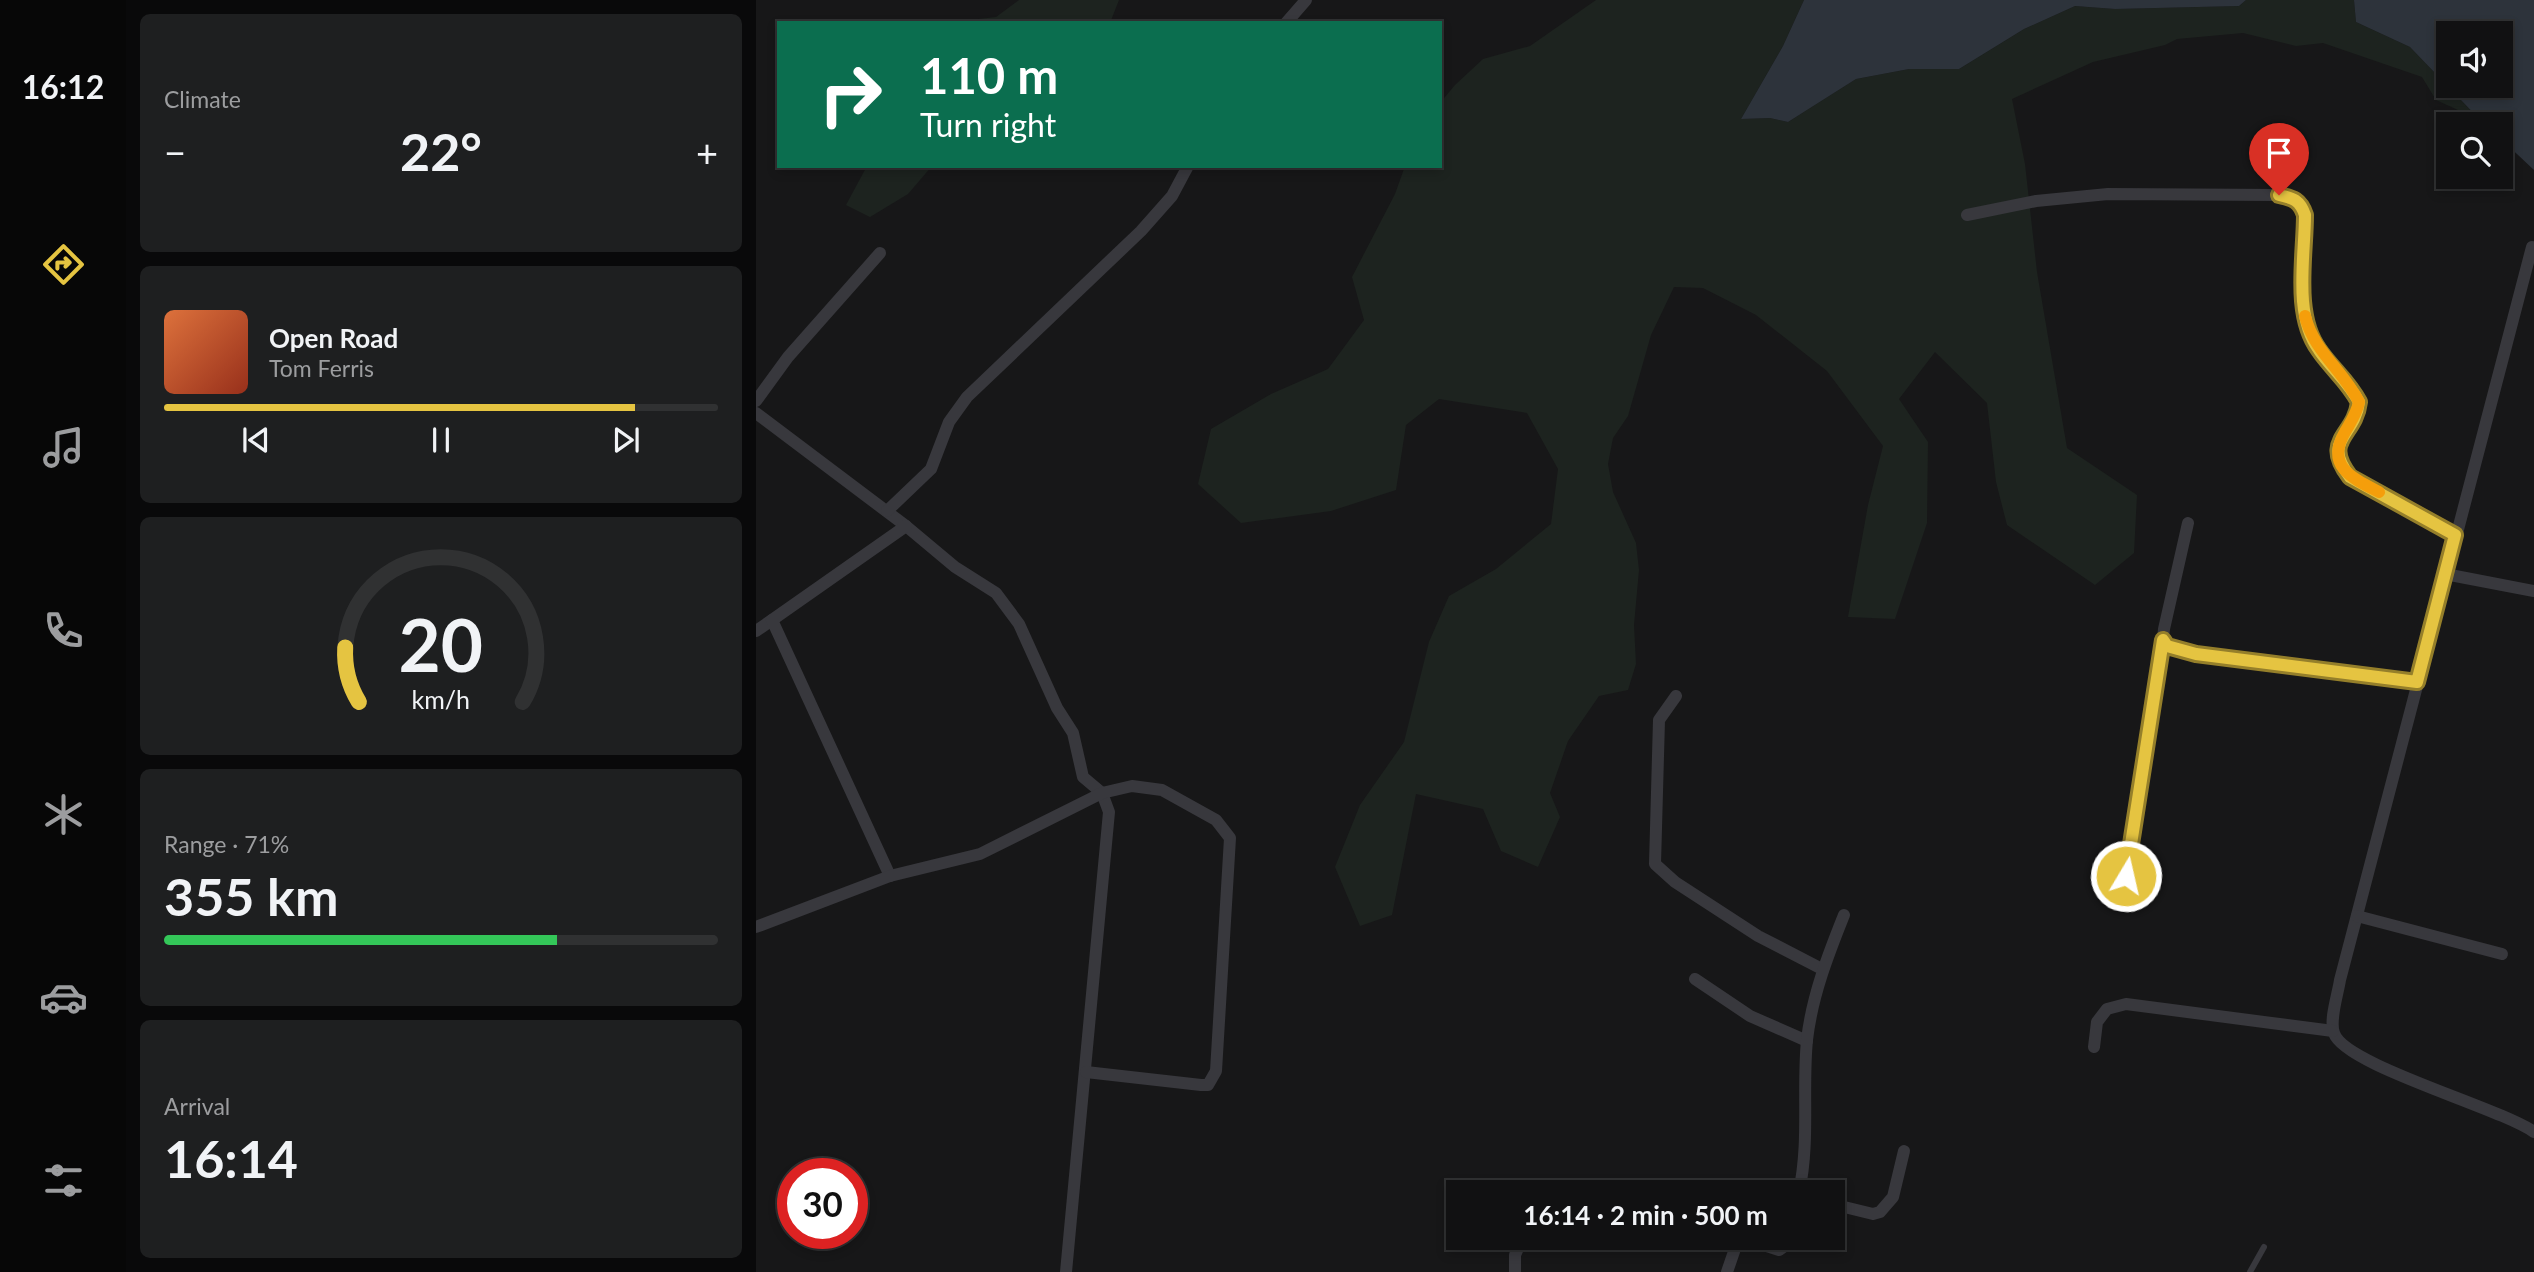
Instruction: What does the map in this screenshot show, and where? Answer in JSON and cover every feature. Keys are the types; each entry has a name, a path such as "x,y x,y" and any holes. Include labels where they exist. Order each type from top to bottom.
{"street":[{"path":"1288,21 1306,0"},
{"path":"887,511 931,469 949,422 967,397 1141,231 1172,197 1187,168"},
{"path":"1967,215 2036,201 2108,194 2279,195 2294,198 2302,205 2305,215 2304,312 2308,329 2318,349 2350,385 2359,402 2337,446 2341,466 2350,477 2455,535"},
{"path":"2532,247 2340,980 2333,1031 2341,1046 2369,1062 2473,1103 2534,1132"},
{"path":"756,401 788,357 880,253"},
{"path":"756,413 887,511 955,567 996,593 1012,614 1057,708 1073,733 1083,777 1102,793 1109,812 1066,1272"},
{"path":"2122,902 2163,640 2188,523"},
{"path":"756,631 906,526"},
{"path":"2445,574 2534,591"},
{"path":"772,620 890,876"},
{"path":"2163,640 2167,646 2196,654 2417,682"},
{"path":"1675,696 1659,720 1656,864 1675,883 1758,936 1822,969"},
{"path":"756,927 890,876 979,854 1102,793 1132,786 1150,785 1162,789 1225,828 1230,838 1213,1079 1201,1085 1086,1072"},
{"path":"1801,1180 1808,1130 1807,1041 1822,969 1844,915"},
{"path":"2357,916 2502,954"},
{"path":"1695,979 1750,1016 1807,1041"},
{"path":"2094,1047 2097,1022 2107,1009 2126,1004 2333,1031"},
{"path":"1845,1206 1880,1212 1893,1197 1904,1150"},
{"path":"1515,1272 1517,1250"},
{"path":"1727,1272 1735,1250"}],"lane":[{"path":"2250,1272 2264,1247"}],"shaded area":[{"path":"1019,0 1119,0 1111,21 961,21 996,17"},
{"path":"1596,0 1804,0 1783,46 1741,119 1770,118 1788,122 1856,79 1909,69 1959,69 2024,29 2075,6 2115,9 2239,6 2246,0 2354,0 2356,22 2410,47 2436,74 2436,98 2459,98 2472,112 2462,112 2436,100 2422,77 2323,43 2296,46 2243,33 2177,39 2165,45 2093,62 2012,99 2025,164 2037,272 2067,448 2137,495 2134,553 2095,585 2007,525 1996,482 1987,403 1935,352 1899,399 1928,442 1927,523 1895,619 1848,617 1868,505 1883,446 1827,371 1756,315 1703,288 1674,287 1651,335 1628,416 1613,438 1608,464 1613,492 1636,543 1639,570 1634,625 1636,664 1628,690 1599,696 1568,741 1550,793 1560,817 1538,867 1501,851 1483,809 1416,794 1392,915 1360,926 1335,867 1360,805 1404,742 1429,642 1449,596 1496,569 1551,524 1558,469 1527,413 1439,399 1406,425 1396,490 1331,511 1241,523 1198,484 1211,429 1271,394 1328,369 1364,320 1352,277 1395,194 1404,168 1442,168 1442,101 1483,59 1530,46"},
{"path":"1804,0 2246,0 2239,6 2115,9 2075,6 2024,29 1959,69 1909,69 1856,79 1788,122 1770,118 1741,119 1783,46"},
{"path":"2354,0 2534,0 2534,170 2513,150 2513,112 2472,112 2459,98 2513,98 2513,21 2436,21 2436,74 2410,47 2356,22"},
{"path":"866,168 930,168 908,194 870,217 846,205"}],"slow traffic":[{"path":"2305,316 2318,349 2350,385 2359,402 2337,446 2341,466 2350,477 2379,492"}],"route":[{"path":"2126,876 2163,640 2167,646 2196,654 2417,682 2455,535 2350,477 2341,466 2337,446 2359,402 2350,385 2318,349 2308,329 2304,312 2305,215 2302,205 2294,198 2279,195"}]}
